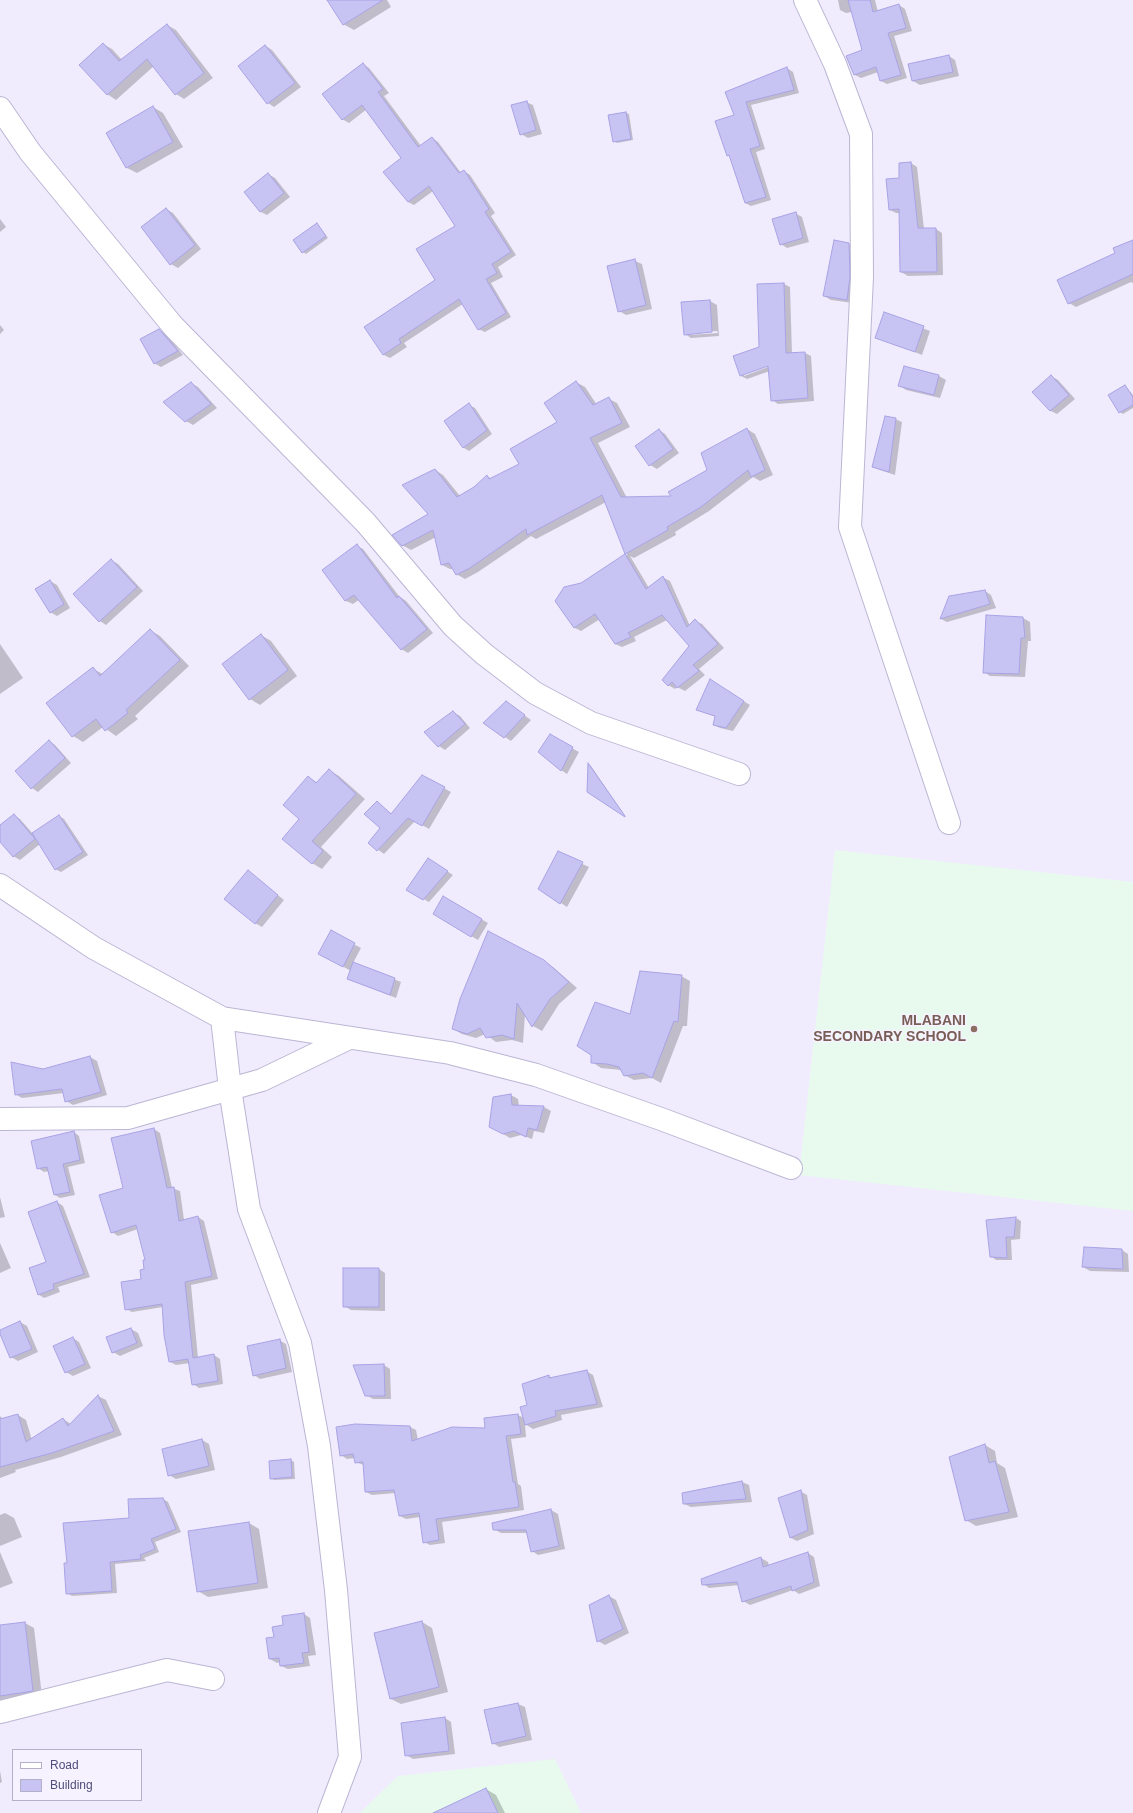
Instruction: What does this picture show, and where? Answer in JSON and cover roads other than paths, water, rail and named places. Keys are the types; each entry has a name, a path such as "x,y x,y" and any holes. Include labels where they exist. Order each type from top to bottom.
{"street":[{"path":"805,0 835,64 861,134 862,277 850,527 949,823"},
{"path":"0,108 30,152 173,326 366,523 453,626 484,654 535,693 591,723 739,774"},
{"path":"0,885 94,948 222,1018 450,1054 536,1075 661,1119 791,1168"},
{"path":"222,1018 230,1089 249,1209 300,1343 319,1446 336,1590 350,1757 329,1813"},
{"path":"0,1119 128,1118 262,1080 348,1038"},
{"path":"0,1712 167,1670 213,1679"}],"place":[{"name":"MLABANI SECONDARY SCHOOL","path":"974,1029"}]}
